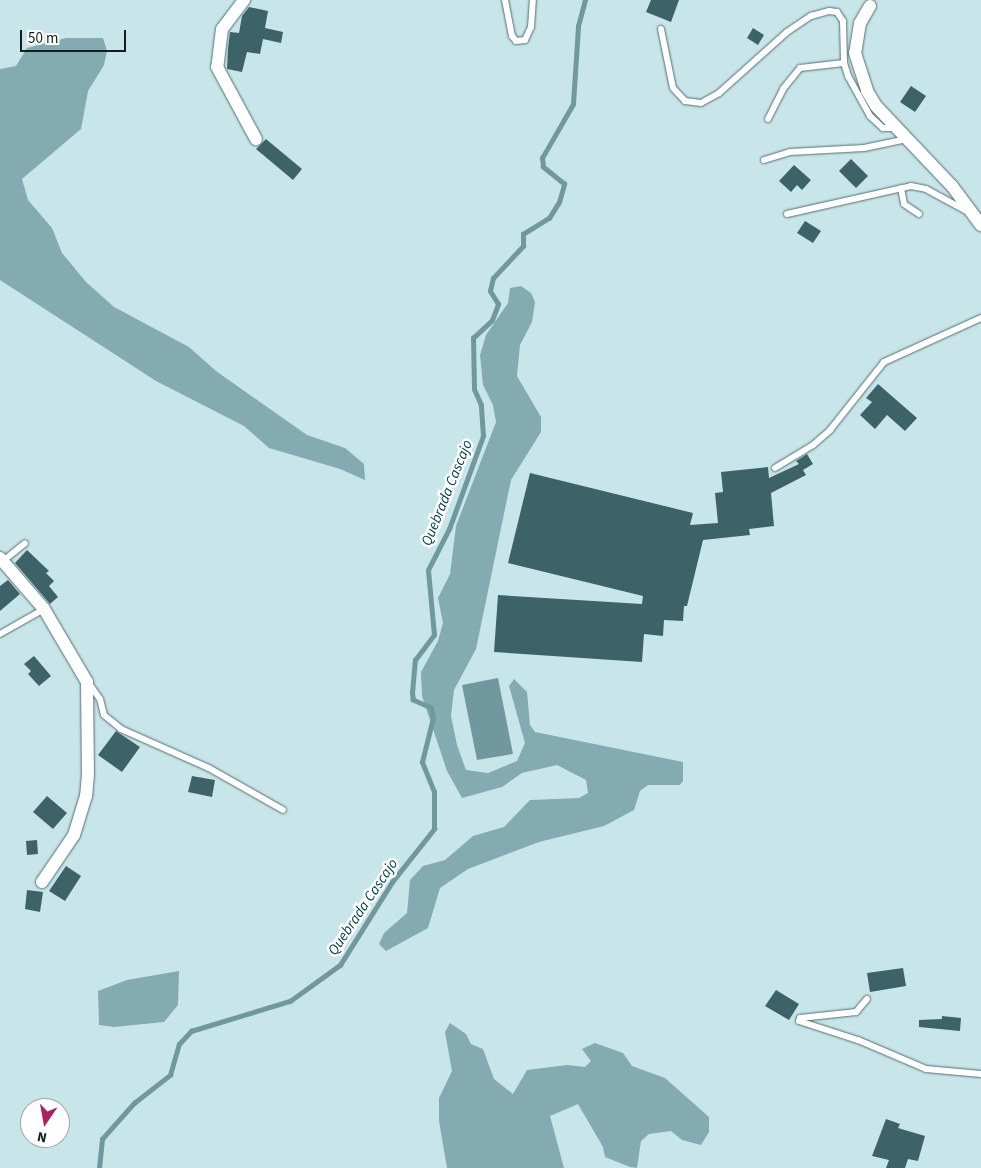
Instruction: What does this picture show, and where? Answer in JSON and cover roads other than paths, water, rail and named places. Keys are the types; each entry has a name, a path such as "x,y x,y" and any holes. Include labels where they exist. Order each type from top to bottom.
{"street":[{"path":"244,0 222,29 217,68 256,139"},
{"path":"870,6 860,23 855,53 876,106 952,186 977,220"},
{"path":"1,560 44,609 87,682 89,766 86,796 74,835 42,882"}],"lane":[{"path":"504,0 512,36 516,41 525,40 531,27 533,0"},
{"path":"661,29 673,88 685,100 701,103 719,93 768,46 812,16 829,11 837,12 843,21 844,63 870,116 883,128 897,128"},
{"path":"768,119 783,89 800,68 844,63"},
{"path":"764,160 790,152 864,148 907,139"},
{"path":"787,214 901,188 926,189 977,220"},
{"path":"901,188 904,204 919,214"},
{"path":"775,468 813,445 830,430 884,362 981,318"},
{"path":"1,560 25,543"},
{"path":"0,634 44,609"},
{"path":"87,682 100,700 104,715 121,728 209,768 283,810"},
{"path":"867,999 856,1012 800,1018 799,1021 858,1040 926,1068 981,1074"}],"waterway":[{"name":"Quebrada Cascajo","path":"99,1168 102,1139 134,1103 170,1075 179,1044 191,1031 290,1001 340,965 392,882 434,829 434,792 422,762 433,718 431,708 413,700 412,693 415,660 434,635 428,570 449,529 483,436 481,405 474,389 473,338 492,320 498,304 490,291 493,278 523,246 523,234 549,218 559,202 564,184 543,167 542,158 573,104 578,26 585,0"}]}
